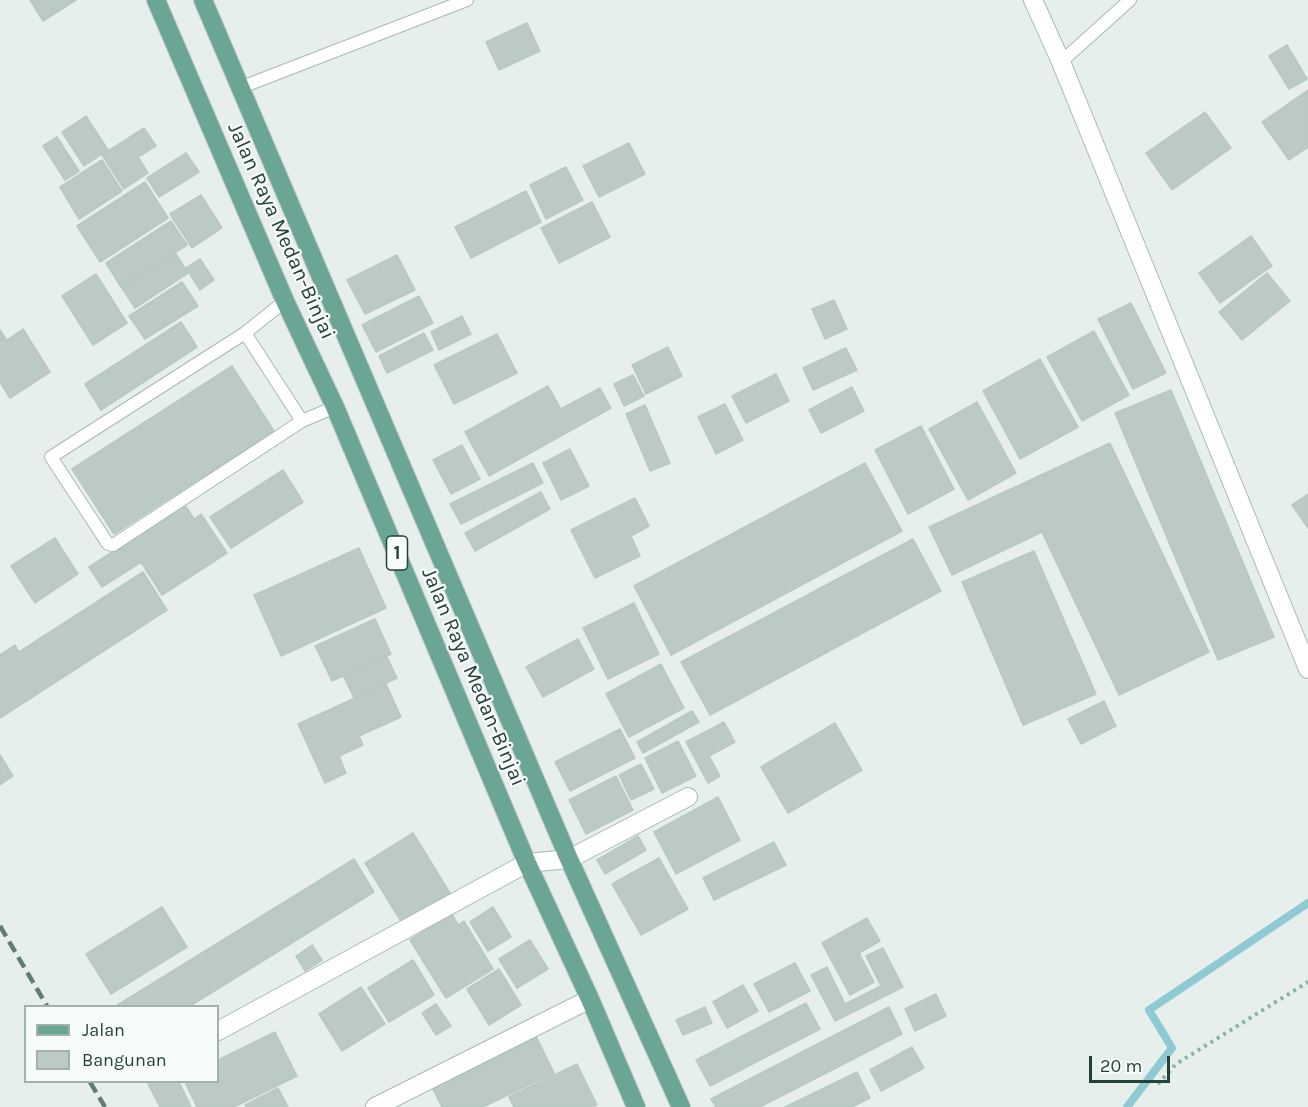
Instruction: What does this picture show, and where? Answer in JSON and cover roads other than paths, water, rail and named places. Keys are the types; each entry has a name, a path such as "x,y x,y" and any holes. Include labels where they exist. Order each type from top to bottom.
{"main road":[{"name":"Jalan Raya Medan-Binjai","path":"156,0 285,301 335,407 527,863 590,999 636,1107"},
{"name":"Jalan Raya Medan-Binjai","path":"203,0 569,859 681,1107"}],"street":[{"path":"1033,0 1061,62 1308,669"},
{"path":"219,1030 527,863 569,859 688,797"},
{"path":"375,1107 590,999"}],"lane":[{"path":"242,87 467,0"},
{"path":"1061,62 1130,0"},
{"path":"285,301 245,333 51,457 108,544 113,545 302,421 335,407"},
{"path":"245,333 302,421"}],"waterway":[{"path":"1127,1107 1172,1048 1149,1010 1308,903"}],"railway":[{"path":"0,926 46,1005"},
{"path":"91,1083 105,1107"}]}
